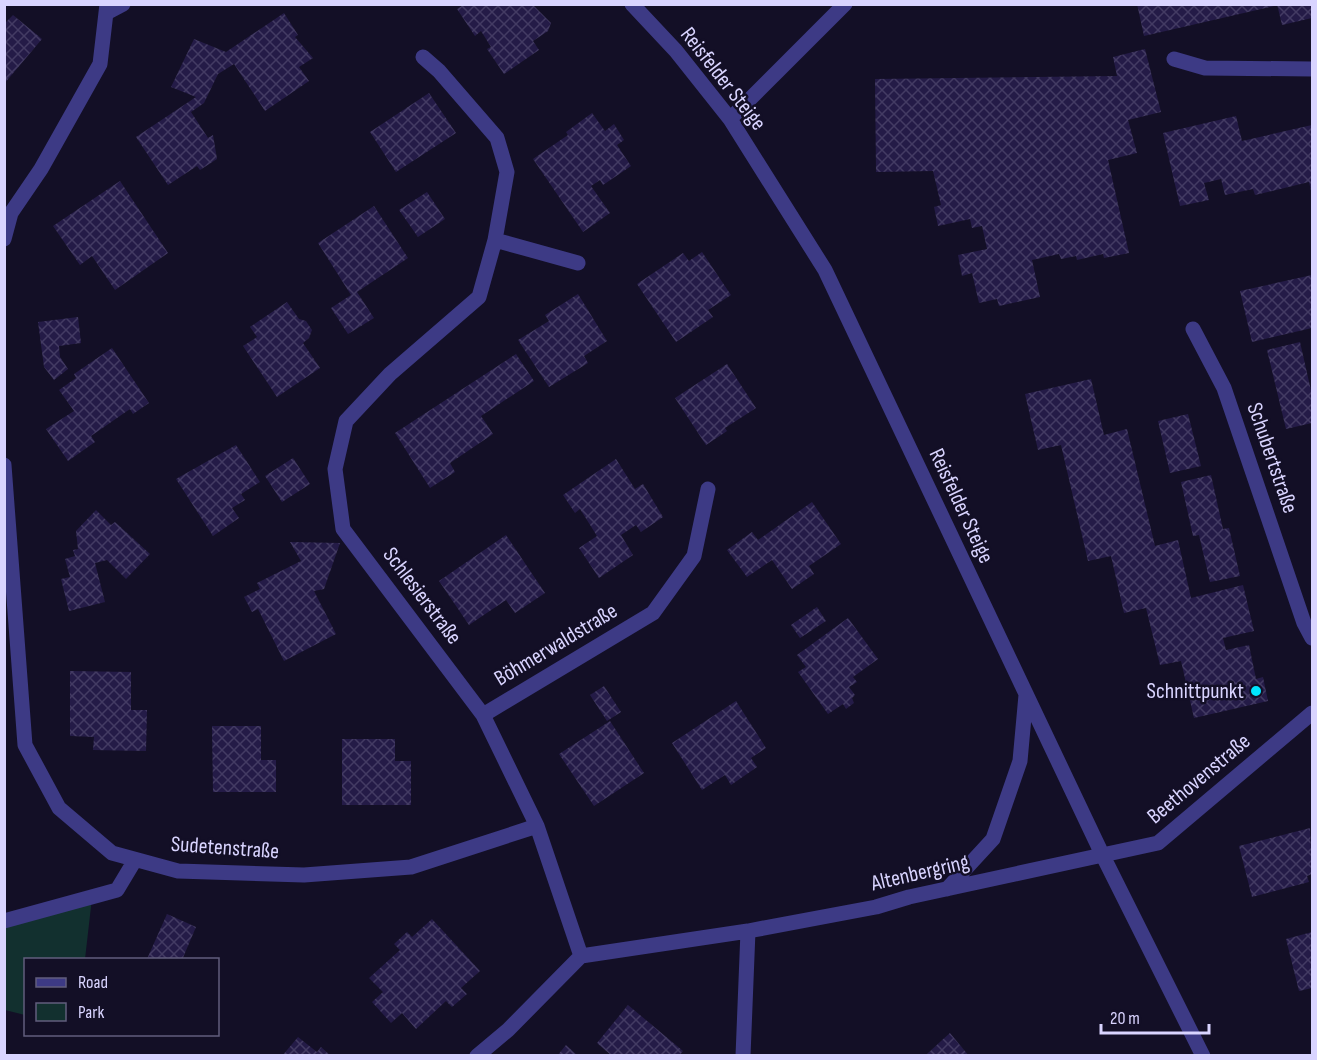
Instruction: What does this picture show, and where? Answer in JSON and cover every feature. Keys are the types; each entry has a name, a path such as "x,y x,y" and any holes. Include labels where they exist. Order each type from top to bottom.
{"street":[{"path":"4,239 11,213 41,169 100,64 106,9 123,4"},
{"name":"Reisfelder Steige","path":"632,4 676,51 730,118 825,270 1102,854 1203,1056"},
{"path":"730,118 845,4"},
{"path":"423,57 439,71 497,138 507,172 495,240 578,263"},
{"path":"1174,59 1205,68 1312,69"},
{"name":"Schlesierstraße","path":"495,240 479,297 390,374 346,422 335,469 343,529 483,715 537,826 581,956"},
{"name":"Schubertstraße","path":"1193,329 1224,388 1304,623 1312,638"},
{"name":"Sudetenstraße","path":"4,465 25,745 59,808 112,853 178,871 304,875 411,867 537,826"},
{"name":"Böhmerwaldstraße","path":"483,715 653,613 694,556 708,489"},
{"path":"947,890 993,839 1020,761 1026,695"},
{"name":"Beethovenstraße","path":"1102,854 1158,843 1312,712"},
{"name":"Altenbergring","path":"581,956 748,931 876,907 1102,854"},
{"path":"4,921 117,890 135,860"},
{"path":"744,1056 748,931"},
{"path":"477,1056 507,1030 581,956"}],"green space":[{"path":"92,898 85,958 24,958 24,1015 5,1010 4,921"}],"building":[{"path":"465,4 532,4 551,23 548,31 533,41 539,50 504,74 487,49 491,47 481,31 475,36 457,9"},
{"path":"1137,4 1274,4 1274,6 1144,36"},
{"path":"1277,4 1312,4 1312,18 1282,25"},
{"path":"284,13 298,35 295,37 313,58 299,67 309,81 265,111 234,64 218,74 204,103 191,112 208,138 213,135 217,159 200,170 197,166 168,185 136,137 196,97 171,87 194,39 226,52"},
{"path":"13,15 42,39 4,84 4,24"},
{"path":"1145,49 1161,112 1128,120 1137,153 1108,160 1129,253 1104,258 1103,254 1077,260 1076,256 1061,259 1059,254 1032,260 1040,297 999,306 997,299 979,303 972,273 962,276 958,255 987,249 982,226 972,228 970,219 938,226 934,207 941,205 933,171 876,172 875,79 1117,76 1113,57"},
{"path":"429,93 456,133 396,172 370,132"},
{"path":"592,113 605,131 614,124 624,140 617,145 631,166 603,185 600,180 591,186 610,213 583,232 533,159 568,135 566,132"},
{"path":"1236,116 1242,141 1312,125 1312,195 1309,182 1255,195 1253,189 1225,195 1221,179 1204,183 1209,200 1180,206 1163,133"},
{"path":"120,181 168,253 115,290 92,256 80,265 53,226"},
{"path":"427,192 445,219 418,237 399,210"},
{"path":"374,206 408,258 357,292 374,318 348,334 331,308 351,295 318,243"},
{"path":"702,252 731,295 708,310 713,317 676,342 637,284 683,253 689,261"},
{"path":"1312,275 1312,328 1252,342 1240,291"},
{"path":"578,294 607,341 584,356 588,363 549,387 518,340 549,321 545,315"},
{"path":"287,302 299,319 306,321 312,330 309,338 303,343 320,368 277,397 243,346 257,337 250,327"},
{"path":"78,317 81,343 59,346 60,357 68,369 54,380 44,367 38,322"},
{"path":"1300,342 1312,395 1312,423 1286,429 1267,350"},
{"path":"112,348 149,403 133,414 130,409 91,436 95,442 68,461 46,429 74,411 59,390 76,378 74,374"},
{"path":"516,354 534,381 481,416 493,434 450,463 455,472 430,488 395,433"},
{"path":"727,364 756,408 725,428 727,431 706,445 675,398"},
{"path":"1091,379 1104,435 1127,429 1155,546 1178,540 1191,598 1243,585 1254,631 1223,638 1226,650 1249,645 1256,679 1263,677 1268,701 1194,718 1181,661 1160,665 1146,608 1124,613 1111,556 1088,561 1061,445 1038,450 1025,394"},
{"path":"1188,414 1201,466 1170,473 1158,421"},
{"path":"236,445 260,482 241,494 245,500 232,508 239,518 213,536 176,479"},
{"path":"293,458 310,484 282,502 265,476"},
{"path":"616,459 635,489 643,484 663,517 641,532 636,525 621,535 633,555 599,578 579,548 597,536 580,509 575,513 563,495"},
{"path":"1211,475 1223,529 1229,528 1240,576 1210,582 1199,535 1193,536 1181,482"},
{"path":"812,502 841,544 809,566 814,574 792,589 772,560 747,577 727,550 752,532 758,540"},
{"path":"96,510 111,525 115,522 150,554 126,579 107,560 95,563 105,602 69,611 61,579 70,577 65,559 75,556 73,550 78,549 76,531"},
{"path":"506,535 545,593 515,613 506,600 469,625 439,581"},
{"path":"290,542 340,543 324,589 314,591 336,634 284,661 258,609 252,612 244,597 260,589 257,583 301,561"},
{"path":"817,607 826,621 800,638 791,625"},
{"path":"848,618 878,659 853,677 857,682 849,687 855,695 852,698 854,703 846,709 843,704 828,714 798,672 806,667 797,655"},
{"path":"70,671 131,672 131,710 147,710 146,751 93,750 94,737 70,736"},
{"path":"604,686 621,712 607,721 590,695"},
{"path":"736,701 766,748 751,758 757,767 731,785 725,775 702,790 672,743"},
{"path":"610,721 644,773 594,806 559,754"},
{"path":"212,726 261,726 261,760 276,760 276,792 213,792"},
{"path":"342,739 395,739 395,761 411,761 411,805 342,805"},
{"path":"1310,828 1312,874 1307,876 1309,882 1252,897 1239,846"},
{"path":"167,914 196,927 183,958 147,958"},
{"path":"432,919 480,971 461,988 467,994 452,1007 446,1001 416,1029 402,1013 391,1023 372,1002 383,992 369,978 400,950 394,944 407,932 412,937"},
{"path":"1312,932 1312,988 1299,991 1286,939"},
{"path":"628,1005 683,1051 679,1056 612,1056 597,1043"},
{"path":"950,1033 969,1056 925,1056 941,1041"},
{"path":"298,1037 317,1052 321,1047 331,1056 282,1056"},
{"path":"566,1045 578,1056 557,1056"}],"place":[{"name":"Schnittpunkt","path":"1256,691"}]}
